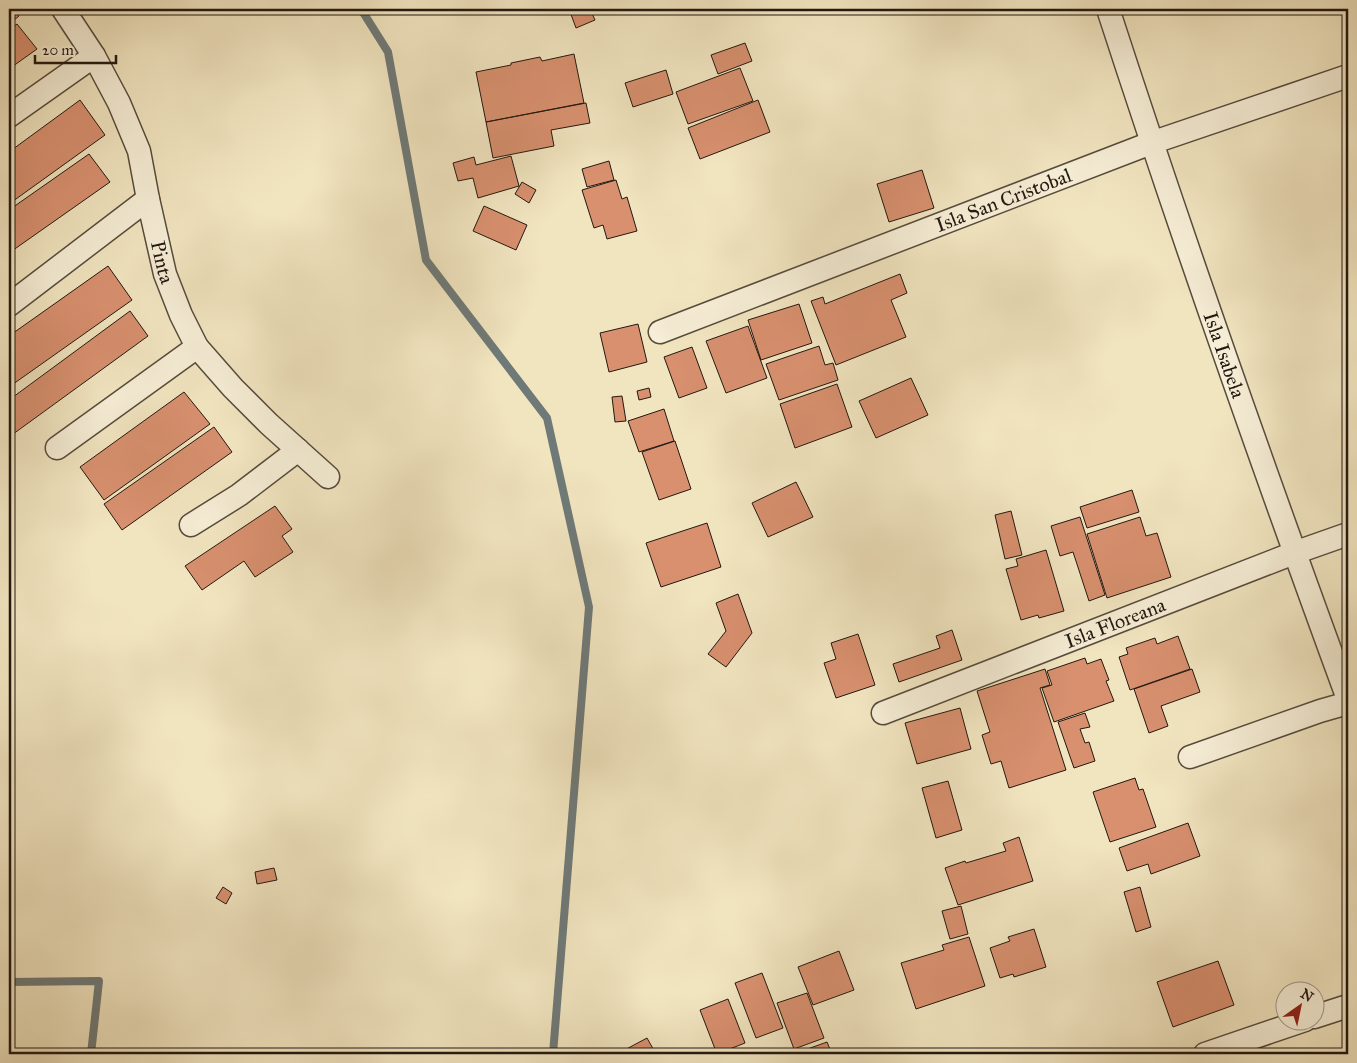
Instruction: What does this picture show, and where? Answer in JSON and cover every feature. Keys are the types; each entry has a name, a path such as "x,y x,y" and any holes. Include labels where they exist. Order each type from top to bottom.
{"street":[{"name":"Pinta","path":"63,9 94,56 120,103 139,151 165,274 181,315 197,346 233,388 328,477"},
{"name":"Isla Isabela","path":"1108,9 1151,143 1294,553 1348,699"},
{"path":"9,116 94,56"},
{"name":"Isla San Cristobal","path":"660,332 1151,143 1348,76"},
{"path":"9,305 148,199"},
{"path":"57,448 197,346"},
{"path":"191,525 239,495 298,450"},
{"name":"Isla Floreana","path":"882,713 1294,553 1348,534"},
{"path":"1190,757 1348,703"},
{"path":"1324,1014 1348,1006"},
{"path":"1205,1054 1276,1030"}],"building":[{"path":"9,9 14,9 19,16 9,24"},
{"path":"569,9 590,9 595,20 576,28"},
{"path":"17,24 37,49 9,69 9,30"},
{"path":"745,43 752,61 718,74 711,55"},
{"path":"574,54 584,103 486,122 476,72 540,57 542,61"},
{"path":"740,68 753,101 688,124 676,92"},
{"path":"666,70 673,94 633,107 625,83"},
{"path":"80,100 105,135 9,204 9,152"},
{"path":"758,100 770,132 700,159 688,128"},
{"path":"586,103 590,123 551,130 554,146 493,158 486,122"},
{"path":"89,154 110,182 9,253 9,210"},
{"path":"511,156 519,186 478,198 473,178 458,181 453,163 474,157 476,165"},
{"path":"609,161 614,180 587,187 582,169"},
{"path":"922,170 934,208 889,222 877,184"},
{"path":"616,180 622,199 627,197 637,231 607,239 603,225 594,228 582,190"},
{"path":"522,182 536,190 529,203 515,194"},
{"path":"484,206 527,225 516,250 473,231"},
{"path":"108,266 132,300 9,387 9,336"},
{"path":"900,274 907,293 891,300 906,337 836,365 811,301 823,297 825,304"},
{"path":"799,304 812,343 761,360 748,320"},
{"path":"130,311 148,336 9,437 9,400"},
{"path":"638,324 647,362 609,372 600,333"},
{"path":"748,326 767,378 726,393 706,341"},
{"path":"819,346 825,365 833,363 838,380 779,400 766,364"},
{"path":"692,347 707,388 679,398 664,357"},
{"path":"911,378 928,415 876,438 859,401"},
{"path":"837,384 852,427 795,448 780,404"},
{"path":"649,388 651,397 639,400 637,391"},
{"path":"184,392 210,424 104,500 80,467"},
{"path":"622,396 626,421 615,422 612,397"},
{"path":"664,409 674,441 639,452 628,421"},
{"path":"214,427 232,452 122,530 104,504"},
{"path":"675,441 691,489 659,500 642,452"},
{"path":"796,482 813,517 768,537 752,503"},
{"path":"1132,490 1139,512 1087,528 1080,507"},
{"path":"275,506 292,529 282,536 293,552 255,577 244,561 202,590 185,566"},
{"path":"1011,511 1022,555 1005,559 995,515"},
{"path":"1080,517 1105,595 1089,601 1073,552 1060,556 1051,526"},
{"path":"1140,517 1146,536 1157,533 1171,577 1107,598 1087,534"},
{"path":"707,523 721,567 661,587 646,543"},
{"path":"1046,550 1064,611 1039,618 1038,615 1021,620 1006,569 1018,566 1016,559"},
{"path":"738,594 752,633 726,667 708,654 726,631 716,603"},
{"path":"952,630 962,660 899,682 893,664 940,648 936,636"},
{"path":"858,634 875,685 836,698 824,663 836,659 831,643"},
{"path":"1178,636 1190,669 1130,690 1119,657 1128,654 1126,648 1155,638 1157,644"},
{"path":"1085,658 1087,664 1101,659 1109,680 1106,681 1114,701 1054,722 1042,688 1052,685 1047,671"},
{"path":"1045,669 1050,685 1040,688 1066,770 1009,788 1001,761 991,764 982,735 990,732 977,691"},
{"path":"1192,669 1200,692 1161,706 1168,726 1149,733 1134,689"},
{"path":"960,708 971,749 917,764 905,723"},
{"path":"1085,713 1090,727 1080,729 1085,743 1089,742 1095,761 1074,768 1058,722"},
{"path":"1135,778 1139,790 1143,789 1156,827 1110,842 1093,792"},
{"path":"948,781 962,830 936,838 922,788"},
{"path":"1188,823 1200,856 1151,874 1148,864 1127,871 1119,848"},
{"path":"1019,837 1033,881 958,905 945,868 1006,851 1003,843"},
{"path":"274,868 277,880 257,884 255,872"},
{"path":"223,887 232,893 226,904 216,898"},
{"path":"1140,887 1151,927 1136,932 1124,892"},
{"path":"961,906 968,934 950,939 942,911"},
{"path":"1034,929 1046,967 1014,977 1013,974 1000,978 990,948 1010,941 1008,937"},
{"path":"969,937 985,986 916,1009 901,963 944,950 942,945"},
{"path":"839,951 854,990 813,1005 798,967"},
{"path":"1218,961 1234,1005 1173,1027 1157,982"},
{"path":"762,973 783,1028 756,1038 735,983"},
{"path":"807,993 824,1038 794,1049 777,1003"},
{"path":"728,999 745,1043 717,1054 700,1010"},
{"path":"647,1038 656,1054 619,1053"},
{"path":"827,1042 832,1054 804,1054 802,1051"}],"waterway":[{"path":"361,9 388,52 426,260 547,418 589,607 553,1054"},
{"path":"9,982 99,981 91,1054"}]}
